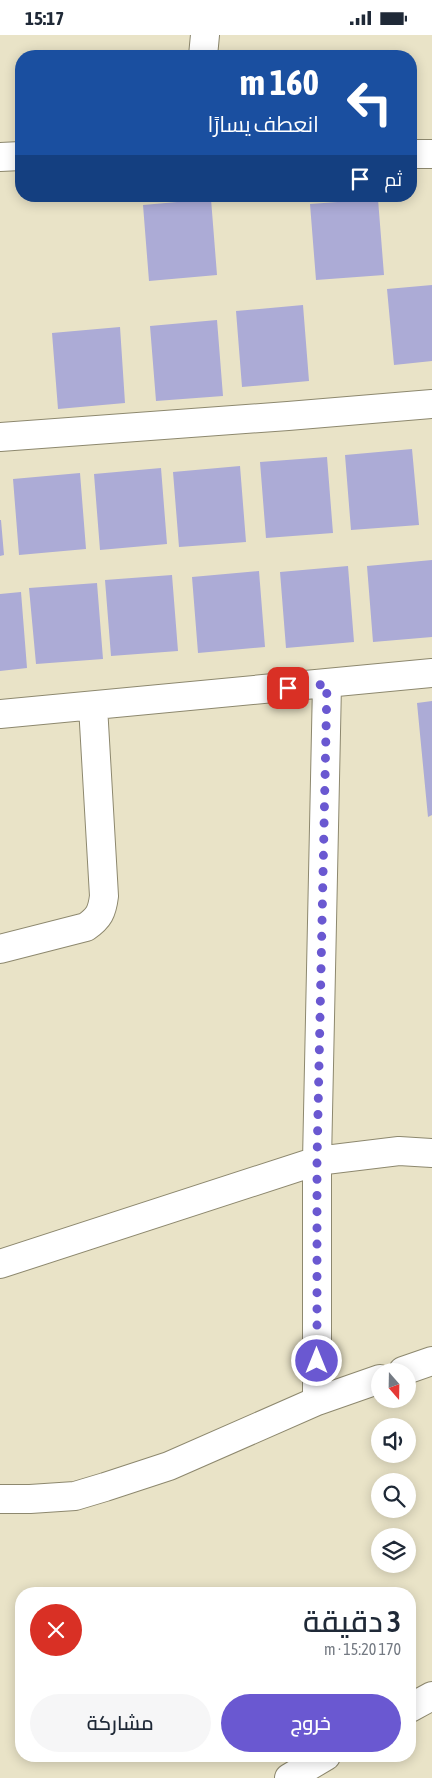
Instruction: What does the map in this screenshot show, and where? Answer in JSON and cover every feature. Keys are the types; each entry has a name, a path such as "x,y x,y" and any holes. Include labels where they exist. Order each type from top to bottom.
{"street":[{"path":"204,50 205,35"},
{"path":"417,154 432,154"},
{"path":"0,157 15,156"},
{"path":"0,437 432,404"},
{"path":"0,714 432,673"},
{"path":"317,1401 317,1161 327,684"},
{"path":"0,949 86,927 97,919 102,911 104,896 93,706"},
{"path":"0,1264 317,1161 399,1151 432,1153"},
{"path":"416,1367 432,1361"},
{"path":"0,1499 30,1499 75,1495 105,1487 169,1466 317,1401 371,1382"},
{"path":"416,1705 432,1696"},
{"path":"289,1778 316,1762"}],"building":[{"path":"177,202 211,202 217,275 149,281 143,205"},
{"path":"378,202 384,275 316,280 310,204"},
{"path":"432,285 432,361 394,365 387,289"},
{"path":"303,305 309,381 242,387 236,311"},
{"path":"217,320 223,396 156,401 150,326"},
{"path":"120,327 125,403 58,409 52,333"},
{"path":"412,449 419,525 351,530 345,455"},
{"path":"327,457 333,533 266,538 260,462"},
{"path":"240,466 246,542 179,547 173,472"},
{"path":"161,468 167,544 100,550 94,474"},
{"path":"80,473 86,549 19,555 13,479"},
{"path":"0,520 4,555 0,556"},
{"path":"432,560 432,637 373,642 367,566"},
{"path":"348,566 354,642 286,648 280,572"},
{"path":"259,571 265,647 198,653 192,577"},
{"path":"172,575 178,651 111,656 105,580"},
{"path":"97,583 103,659 36,664 29,588"},
{"path":"21,592 27,668 0,671 0,594"},
{"path":"432,701 432,815 428,817 417,703"}],"route":[{"path":"288,688 327,684 317,1161 317,1361"}]}
